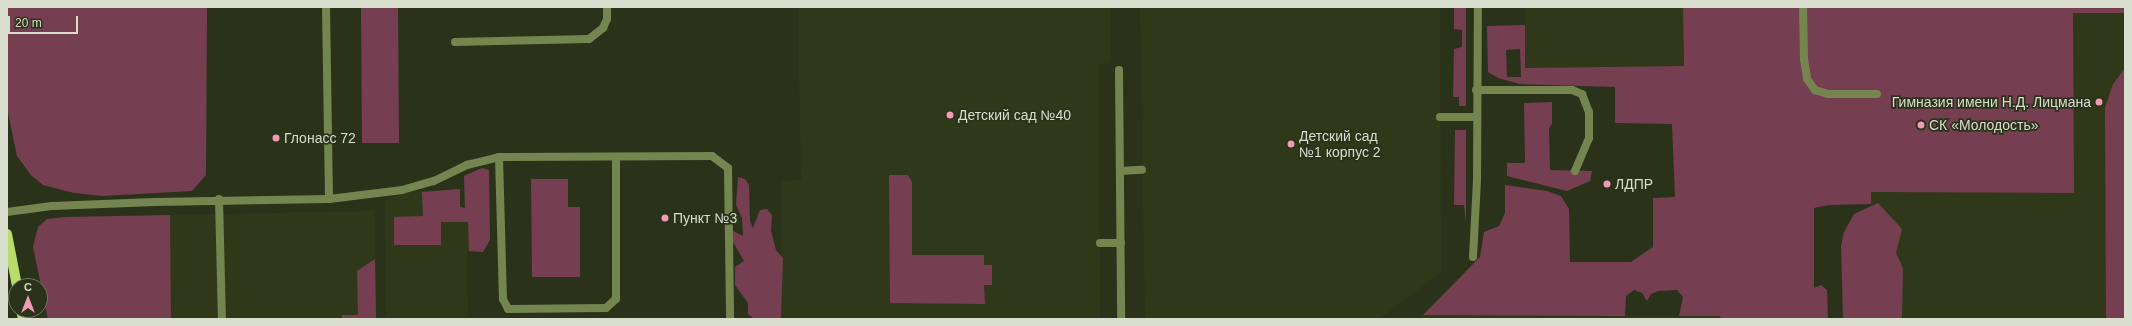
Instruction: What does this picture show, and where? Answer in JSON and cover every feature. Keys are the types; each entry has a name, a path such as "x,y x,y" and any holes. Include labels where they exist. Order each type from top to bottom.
{"main road":[{"path":"7,234 15,278"}],"lane":[{"path":"326,7 329,199"},
{"path":"455,42 589,39 603,28 607,19 607,7"},
{"path":"1473,257 1477,180 1476,90 1478,7"},
{"path":"1803,7 1804,59 1807,79 1815,90 1828,94 1877,94"},
{"path":"1119,70 1121,319"},
{"path":"1476,90 1572,90 1582,94 1589,112 1589,138 1574,171"},
{"path":"1440,117 1477,117"},
{"path":"7,212 52,206 219,199 329,199 402,190 434,181 467,165 499,157 616,158 712,156 728,168 730,319"},
{"path":"499,157 503,299 508,309 606,308 616,299 616,158"},
{"path":"1120,171 1142,170"},
{"path":"219,199 222,319"},
{"path":"1100,243 1121,243"}],"shaded area":[{"path":"7,7 207,7 206,175 192,191 102,196 74,193 43,185 31,175 17,156 7,108"},
{"path":"361,7 398,7 399,143 362,143"},
{"name":"Детский сад №40","path":"798,7 1110,7 1110,63 1099,64 1100,319 782,319 781,181 801,180"},
{"name":"Детский сад №1 корпус 2","path":"1140,7 1440,7 1441,272 1379,319 1145,319"},
{"path":"1454,7 1466,7 1466,106 1459,106 1459,97 1453,97 1454,49 1462,47 1462,30 1454,29"},
{"path":"1525,7 1683,7 1684,66 1525,68"},
{"path":"1683,7 2125,7 2125,13 2073,13 2074,193 1871,192 1871,204 1829,205 1814,208 1814,288 1821,285 1827,290 1828,319 1721,319 1720,316 1679,316 1683,297 1677,290 1658,291 1651,294 1647,301 1642,293 1634,290 1626,296 1625,316 1423,315 1480,257 1484,232 1499,226 1505,213 1505,185 1547,191 1561,196 1569,209 1570,262 1631,262 1653,247 1653,198 1675,197 1672,124 1615,123 1615,87 1520,84 1498,78 1488,72 1487,26 1525,25 1525,68 1684,66","holes":["1520,49 1521,77 1507,77 1506,50"]},
{"name":"Гимназия имени Н.Д. Лицмана","path":"2073,13 2125,13 2125,319 1871,319 1871,192 2073,193"},
{"path":"2125,68 2125,319 2106,319 2105,108 2113,84"},
{"path":"1552,102 1552,124 1549,128 1550,170 1592,171 1590,181 1567,191 1507,176 1507,163 1525,163 1524,103"},
{"path":"1455,130 1466,130 1466,223 1464,205 1454,205"},
{"path":"482,168 489,170 490,240 483,252 467,251 468,319 386,319 385,201 407,192 460,189 460,207 465,208 464,176"},
{"path":"482,168 489,170 490,240 483,252 469,251 468,222 441,222 441,245 394,245 394,217 423,216 422,192 460,189 460,207 465,208 464,176"},
{"path":"889,175 908,175 912,182 912,255 984,255 984,265 992,265 992,285 984,285 985,304 890,303"},
{"path":"738,177 745,179 749,185 750,221 753,228 760,210 767,209 772,215 771,231 776,250 783,258 781,319 754,319 748,314 748,303 735,285 735,267 744,261 733,242 733,231 743,236 742,218 736,205"},
{"path":"531,179 568,179 568,207 580,207 580,277 532,277"},
{"path":"1878,203 1902,229 1896,253 1903,268 1902,319 1843,319 1841,246 1844,232 1854,214"},
{"path":"375,211 376,319 171,319 170,215"},
{"path":"170,215 171,319 48,319 48,278 39,278 33,247 38,227 47,219 66,217"},
{"path":"375,259 376,319 342,319 342,315 358,315 357,271"},
{"path":"1423,315 1721,316 1721,319 1418,319"}],"place":[{"name":"Гимназия имени Н.Д. Лицмана","path":"2099,102"},
{"name":"Детский сад №40","path":"950,115"},
{"name":"СК «Молодость»","path":"1921,125"},
{"name":"Глонасс 72","path":"276,138"},
{"name":"Детский сад №1 корпус 2","path":"1291,144"},
{"name":"ЛДПР","path":"1607,184"},
{"name":"Пункт №3","path":"665,218"}]}
